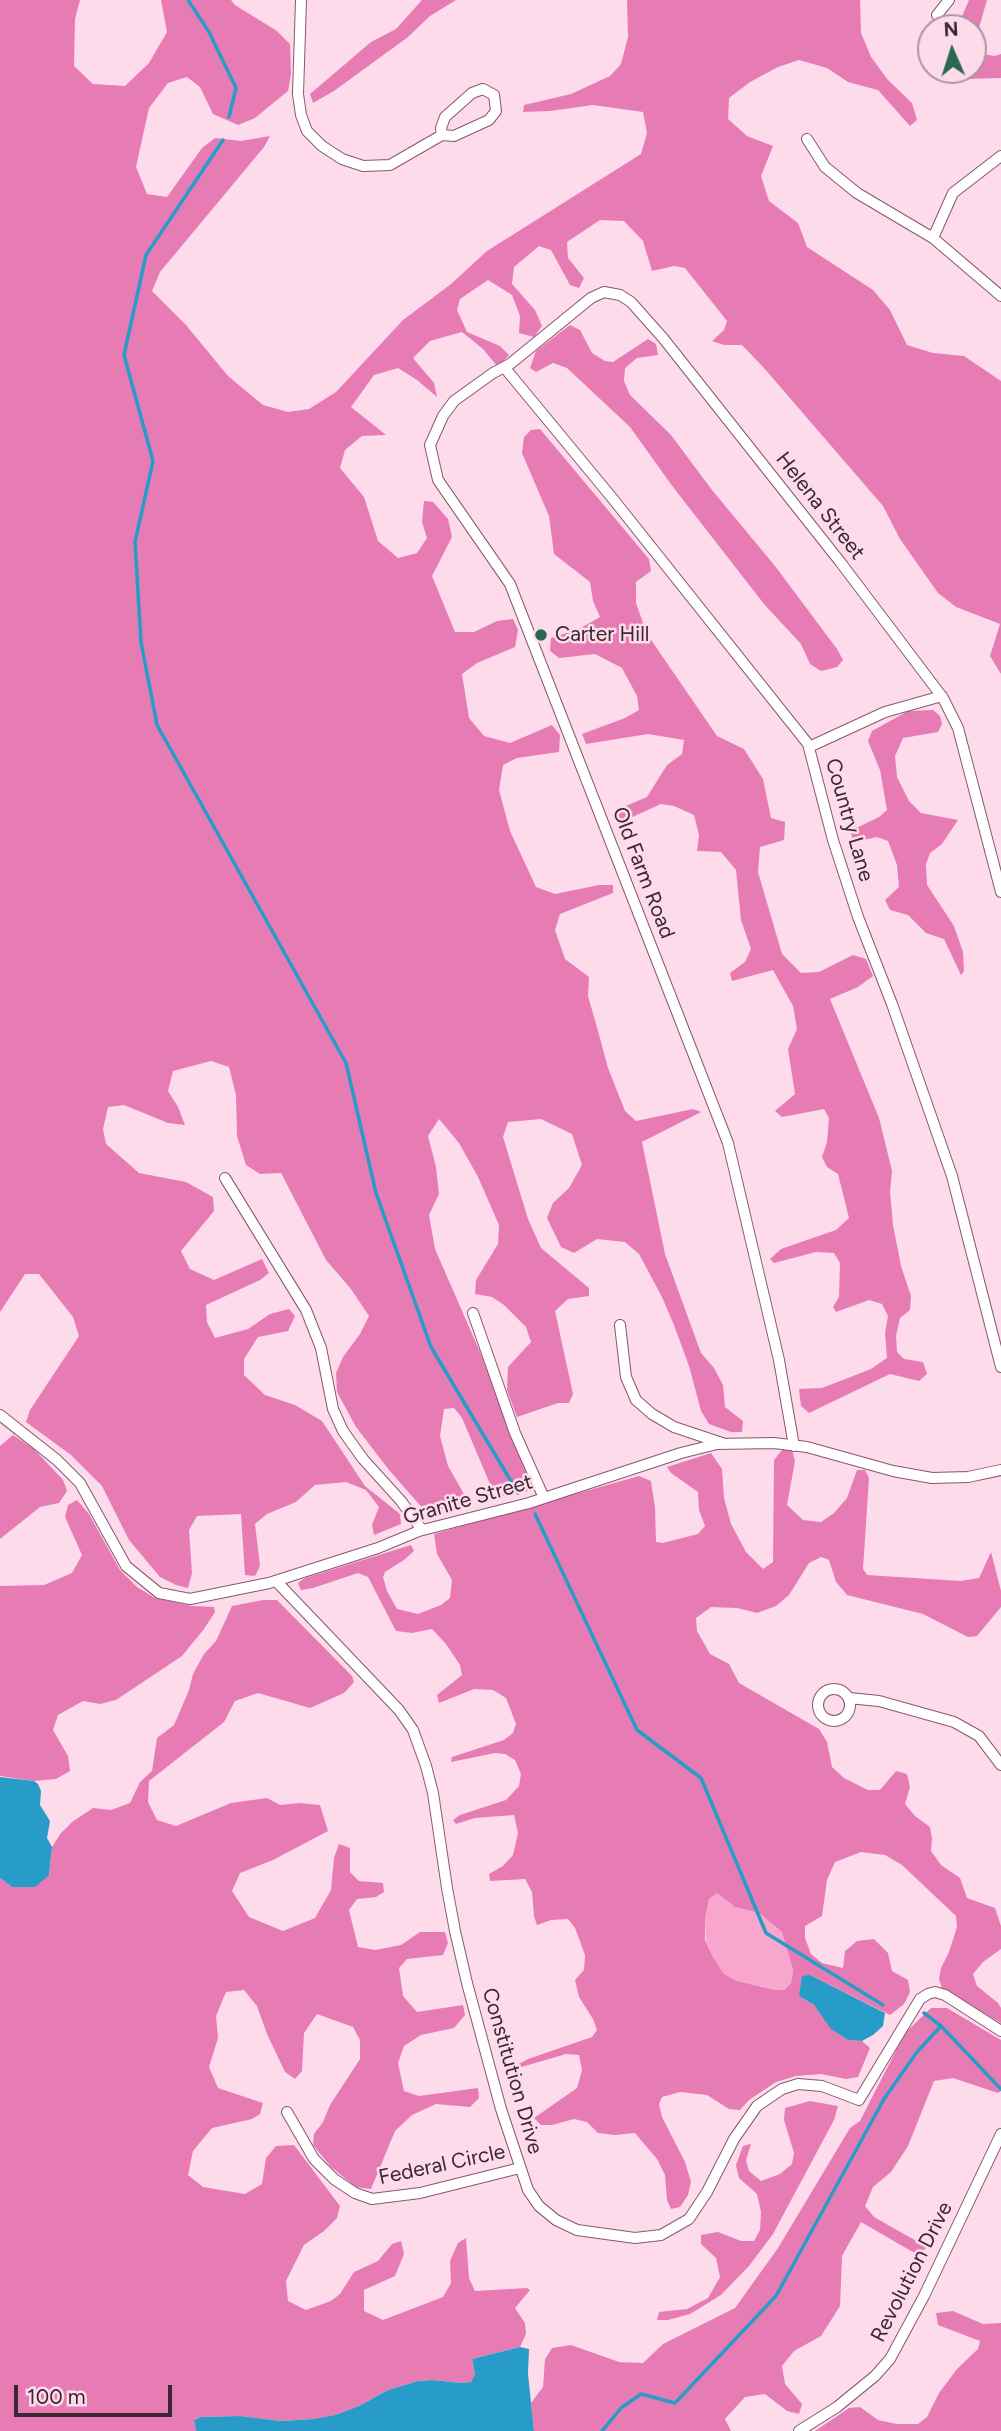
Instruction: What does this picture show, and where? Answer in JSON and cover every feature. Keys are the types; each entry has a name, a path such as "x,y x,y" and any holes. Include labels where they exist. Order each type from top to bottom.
{"street":[{"path":"301,0 298,94 301,116 307,131 322,146 342,159 363,166 390,165 442,135 454,136 489,120 496,111 494,95 483,89 472,93 445,117 441,128 442,135"},
{"path":"938,14 949,0"},
{"path":"807,139 825,167 857,193 933,238 1001,296"},
{"path":"933,238 953,193 1001,156"},
{"name":"Helena Street","path":"504,367 591,298 604,292 620,295 631,302 663,338 841,563 942,696 958,728 1001,892"},
{"name":"Country Lane","path":"504,367 621,508 808,747 858,917 892,1004 952,1175 1001,1367"},
{"name":"Old Farm Road","path":"504,367 454,401 443,416 430,446 432,461 438,480 510,584 728,1143 779,1360 794,1446"},
{"path":"808,747 885,712 942,696"},
{"path":"225,1178 306,1310 321,1349 333,1409 343,1431 422,1530"},
{"path":"473,1314 515,1433 544,1498"},
{"path":"620,1325 626,1377 636,1400 652,1415 674,1427 726,1444"},
{"name":"Granite Street","path":"0,1415 57,1460 80,1483 126,1566 159,1593 191,1599 276,1581 378,1548 422,1530 544,1498 681,1453 726,1444 774,1443 794,1446 850,1458 893,1472 932,1478 968,1477 1001,1470"},
{"name":"Constitution Drive","path":"276,1581 399,1710 416,1737 437,1811 447,1888 467,1983 520,2168 528,2190 539,2206 556,2220 577,2230 635,2238 662,2235 689,2219 707,2192 734,2139 757,2106 771,2095 790,2087 810,2084 834,2089 859,2100 920,1999 928,1994 935,1992 945,1996 1001,2031"},
{"path":"849,1698 879,1701 970,1729 979,1736 1001,1765"},
{"name":"Federal Circle","path":"287,2112 314,2160 334,2179 355,2193 372,2199 420,2193 520,2168"},
{"name":"Revolution Drive","path":"799,2431 837,2407 875,2376 890,2359 923,2297 1001,2134"}],"shaded area":[{"path":"0,0 80,0 75,19 74,66 93,84 125,86 149,63 167,32 161,0 231,0 277,31 290,44 291,74 288,91 255,118 238,125 213,114 200,87 187,77 168,83 149,108 136,167 147,194 167,197 202,148 215,138 241,141 270,136 264,147 160,272 152,291 186,325 228,376 263,405 288,412 309,409 336,392 403,320 451,284 487,251 641,154 647,133 643,112 593,105 523,112 524,105 571,94 610,76 621,64 628,37 627,0 860,0 861,33 871,57 888,80 912,103 917,120 910,126 878,90 848,82 827,68 799,60 778,67 750,82 729,98 728,119 747,136 773,146 761,176 769,201 798,223 807,247 873,290 890,310 907,345 933,353 964,356 1001,381 1001,674 990,656 1000,624 956,607 938,593 900,539 883,506 764,368 742,345 724,345 712,341 724,330 727,321 685,268 674,266 652,271 643,241 624,221 600,220 567,242 568,258 584,278 579,288 570,285 551,250 539,246 514,267 512,284 535,310 542,326 534,337 519,333 520,316 512,295 488,280 460,299 457,310 467,332 500,346 509,355 498,367 483,349 462,332 430,341 413,358 434,383 437,397 398,368 374,375 351,407 386,435 362,436 345,450 340,468 364,497 378,541 398,558 417,553 427,538 422,522 424,501 433,502 448,519 452,537 432,576 455,632 474,632 497,621 513,619 518,630 515,647 477,663 462,674 469,718 484,736 510,743 552,725 560,735 559,752 517,758 503,765 499,790 510,831 536,887 555,894 599,885 613,885 613,893 560,914 555,930 565,959 589,977 588,996 608,1068 625,1111 636,1121 693,1109 701,1112 642,1142 665,1254 701,1353 714,1368 723,1385 725,1407 743,1421 742,1432 731,1432 709,1424 701,1411 674,1325 639,1254 625,1242 597,1239 574,1253 561,1247 547,1218 553,1203 569,1188 582,1165 572,1134 541,1119 508,1122 503,1137 528,1219 541,1248 589,1288 589,1296 568,1299 555,1311 573,1394 569,1403 558,1403 517,1417 507,1390 508,1367 531,1342 526,1327 504,1305 492,1297 475,1294 476,1280 498,1244 499,1225 478,1177 459,1143 439,1119 428,1136 439,1194 429,1215 435,1249 480,1352 530,1482 528,1491 504,1496 493,1491 462,1418 454,1408 444,1409 440,1436 448,1466 464,1494 458,1507 425,1511 356,1427 337,1392 336,1373 369,1316 351,1289 326,1260 281,1173 260,1174 246,1165 237,1136 236,1095 229,1067 211,1061 173,1071 168,1091 185,1125 168,1123 124,1105 108,1107 103,1129 106,1144 139,1173 186,1182 213,1197 214,1211 181,1251 190,1269 214,1280 262,1259 269,1273 260,1280 206,1305 207,1322 215,1338 248,1329 270,1314 289,1309 295,1316 288,1331 258,1337 244,1359 244,1375 265,1395 295,1405 322,1421 365,1486 400,1514 401,1524 374,1535 372,1525 379,1507 366,1490 346,1482 315,1485 296,1502 267,1514 255,1524 260,1566 255,1576 245,1575 241,1514 197,1516 189,1530 192,1573 188,1588 176,1585 160,1577 129,1540 102,1486 71,1455 26,1422 30,1410 79,1336 73,1317 39,1274 25,1274 0,1312"},
{"path":"422,0 456,0 430,16 408,37 334,91 313,103 310,94 371,42 396,29"},
{"path":"969,0 987,0 983,14 963,14"},
{"path":"1001,54 1001,78 987,78 987,55"},
{"path":"570,325 580,330 592,353 605,361 613,362 648,339 656,344 658,355 637,358 625,368 624,381 630,395 671,435 775,566 837,649 843,660 837,667 821,671 810,664 801,644 764,604 630,427 567,368 553,363 536,372 530,368 536,351"},
{"path":"540,429 649,559 651,571 636,582 636,603 647,634 717,736 744,749 763,779 771,818 785,822 784,840 760,847 758,872 782,954 801,973 819,972 853,955 866,959 873,976 858,987 830,999 879,1118 892,1171 890,1192 893,1225 901,1266 911,1296 910,1310 900,1318 896,1336 897,1352 904,1359 923,1362 927,1374 919,1381 890,1374 809,1413 801,1406 799,1389 822,1388 871,1369 887,1358 885,1333 888,1316 882,1304 869,1300 836,1312 833,1307 839,1297 840,1263 834,1253 816,1252 774,1263 770,1259 781,1249 836,1230 849,1218 838,1174 827,1167 822,1157 827,1142 829,1118 824,1109 782,1117 775,1111 795,1094 788,1049 797,1029 793,1006 773,970 732,981 730,973 745,962 751,949 741,920 736,870 721,852 697,851 699,835 694,815 674,806 661,804 617,821 621,808 647,797 667,765 682,754 684,740 648,734 586,744 582,734 639,710 637,696 622,668 595,654 559,658 550,651 551,638 579,629 600,617 593,601 590,582 554,554 549,516 522,453 524,437 531,430"},
{"path":"933,710 940,716 942,724 938,732 903,738 895,756 897,777 909,801 921,813 958,820 942,844 930,853 926,864 927,885 954,926 963,952 964,971 961,975 944,939 926,933 908,915 890,910 885,900 899,887 897,865 888,841 877,837 854,842 850,831 879,817 887,810 880,770 868,741 872,731 908,711"},
{"path":"13,1435 34,1449 63,1480 67,1491 59,1503 40,1507 0,1539 0,1446"},
{"path":"782,1450 792,1450 795,1461 787,1505 803,1520 821,1522 834,1513 847,1498 857,1470 865,1470 869,1478 863,1569 867,1575 961,1581 979,1578 991,1552 1001,1591 1001,1607 977,1636 968,1637 923,1614 847,1595 836,1582 829,1560 821,1557 809,1563 789,1595 776,1606 757,1613 737,1608 711,1607 696,1618 697,1631 710,1654 729,1664 739,1683 819,1729 827,1742 832,1767 844,1778 868,1790 880,1790 896,1771 907,1774 910,1787 905,1804 930,1827 931,1851 941,1865 960,1878 967,1898 995,1908 1001,1926 1001,1949 983,1962 973,1974 977,1986 1001,2008 1001,2023 942,1988 939,1979 941,1968 957,1927 956,1916 902,1865 885,1855 861,1852 835,1862 827,1880 822,1916 805,1926 805,1938 811,1954 822,1963 843,1968 845,1951 857,1941 874,1939 888,1953 892,1971 908,1980 910,1992 904,2004 890,2015 810,1975 799,1996 814,2005 832,2029 848,2040 862,2041 870,2048 858,2077 846,2079 821,2074 796,2076 776,2082 749,2100 740,2110 729,2109 707,2095 680,2092 662,2097 659,2104 662,2117 685,2162 691,2182 688,2195 680,2207 671,2209 667,2200 665,2175 657,2159 635,2133 598,2133 587,2122 574,2119 541,2125 534,2118 577,2088 582,2070 579,2055 566,2054 518,2068 517,2065 592,2037 597,2030 579,1997 575,1980 584,1970 585,1955 575,1928 568,1919 551,1920 537,1925 532,1892 525,1879 490,1881 489,1874 503,1866 513,1855 518,1833 514,1815 475,1818 456,1824 453,1820 460,1815 506,1800 519,1786 521,1774 515,1760 505,1754 495,1753 451,1762 452,1757 504,1740 513,1733 516,1724 506,1698 493,1690 474,1689 439,1703 437,1695 462,1675 460,1665 432,1629 412,1633 396,1631 368,1577 358,1573 301,1590 298,1583 305,1578 411,1545 414,1551 385,1572 383,1577 397,1609 418,1614 441,1605 450,1598 452,1580 437,1554 434,1534 639,1476 651,1481 656,1542 663,1543 698,1534 705,1526 699,1510 698,1492 671,1473 667,1467 711,1453 722,1469 724,1498 731,1524 746,1552 763,1569 773,1562 774,1460","holes":["717,1893 735,1907 759,1913 782,1932 793,1970 791,1983 784,1990 737,1981 724,1974 713,1957 705,1940 709,1899"]},
{"path":"77,1500 89,1514 120,1570 137,1587 155,1598 192,1606 214,1607 215,1612 182,1656 116,1700 100,1704 83,1701 58,1715 53,1730 68,1756 70,1771 56,1779 34,1781 0,1776 0,1586 44,1585 72,1573 82,1555 65,1517 68,1505"},
{"path":"277,1600 352,1676 354,1682 344,1693 310,1708 258,1693 235,1701 224,1722 149,1781 148,1802 157,1820 176,1826 231,1803 267,1798 280,1805 320,1805 328,1831 273,1860 240,1873 232,1891 249,1917 283,1931 315,1918 331,1890 334,1858 339,1844 350,1848 350,1872 359,1881 383,1883 384,1892 376,1897 357,1899 349,1910 358,1947 375,1950 401,1945 420,1932 445,1932 448,1943 443,1955 407,1959 399,1968 403,1996 417,2012 463,2005 465,2015 454,2028 421,2035 404,2046 398,2063 404,2091 419,2096 478,2088 479,2098 470,2107 436,2104 412,2115 395,2131 371,2189 356,2187 331,2167 313,2145 314,2134 360,2059 360,2040 353,2027 317,2014 304,2033 302,2071 295,2079 285,2072 257,2006 244,1990 226,1992 216,2016 218,2038 209,2067 218,2088 263,2103 260,2114 252,2119 212,2128 193,2151 188,2175 203,2187 245,2194 262,2184 266,2158 276,2146 294,2145 340,2206 337,2218 304,2245 286,2281 288,2301 306,2310 331,2301 340,2294 354,2272 378,2261 392,2244 401,2241 404,2254 395,2276 364,2290 364,2311 383,2320 443,2297 451,2283 450,2261 458,2243 466,2238 469,2278 475,2291 530,2290 515,2308 525,2323 526,2334 520,2347 472,2359 475,2374 471,2382 418,2381 388,2390 335,2415 281,2421 240,2416 201,2417 194,2420 196,2431 0,2431 0,1878 12,1887 49,1875 52,1847 72,1822 93,1808 111,1810 130,1803 140,1782 152,1771 157,1738 174,1725 193,1674 204,1654 216,1641 232,1606"},
{"path":"717,1893 735,1907 759,1913 782,1932 793,1970 791,1983 784,1990 737,1981 724,1974 706,1941 705,1919 709,1899"},
{"path":"931,2008 947,2008 1001,2040 1001,2091 998,2093 953,2078 934,2081 908,2146 891,2172 873,2187 865,2206 874,2217 927,2247 918,2255 861,2222 842,2256 840,2306 821,2336 794,2351 782,2366 785,2384 802,2404 799,2414 787,2411 765,2394 745,2397 725,2419 731,2431 534,2431 531,2403 543,2387 545,2359 552,2348 571,2345 619,2362 643,2363 663,2344 735,2308 778,2248 850,2128 860,2121 905,2033"},
{"path":"810,2101 838,2106 834,2120 773,2234 749,2266 721,2295 690,2314 657,2320 659,2312 687,2309 708,2298 720,2277 716,2258 701,2244 701,2235 718,2232 741,2241 754,2241 760,2230 761,2212 757,2194 739,2178 736,2165 743,2146 751,2144 746,2160 749,2171 761,2181 780,2174 792,2164 794,2153 784,2120 785,2108"},
{"path":"953,2311 983,2324 1001,2323 1001,2431 815,2431 849,2408 860,2407 878,2420 897,2424 918,2424 927,2417 939,2393 957,2369 978,2349 980,2341 938,2325 936,2313"}],"water":[{"path":"0,1777 34,1781 41,1791 40,1805 50,1821 47,1838 52,1847 49,1875 35,1887 12,1887 0,1878"},
{"path":"810,1975 885,2013 883,2026 862,2041 848,2040 831,2029 814,2005 799,1996 802,1976"},
{"path":"520,2347 529,2349 528,2374 534,2431 196,2431 194,2420 201,2417 240,2416 281,2421 313,2419 335,2415 388,2390 418,2381 471,2382 475,2374 472,2359"}],"waterway":[{"path":"188,0 209,32 236,88 229,117"},
{"path":"223,140 146,255 124,355 153,461 135,542 141,642 157,725 346,1063 376,1193 431,1347 518,1493"},
{"path":"535,1514 637,1730 701,1778 766,1933 883,2005"},
{"path":"924,2013 941,2026 1001,2089"},
{"path":"602,2431 621,2408 641,2394 675,2403 776,2296 884,2099 917,2052 941,2026"}],"place":[{"name":"Carter Hill","path":"541,635"}]}
